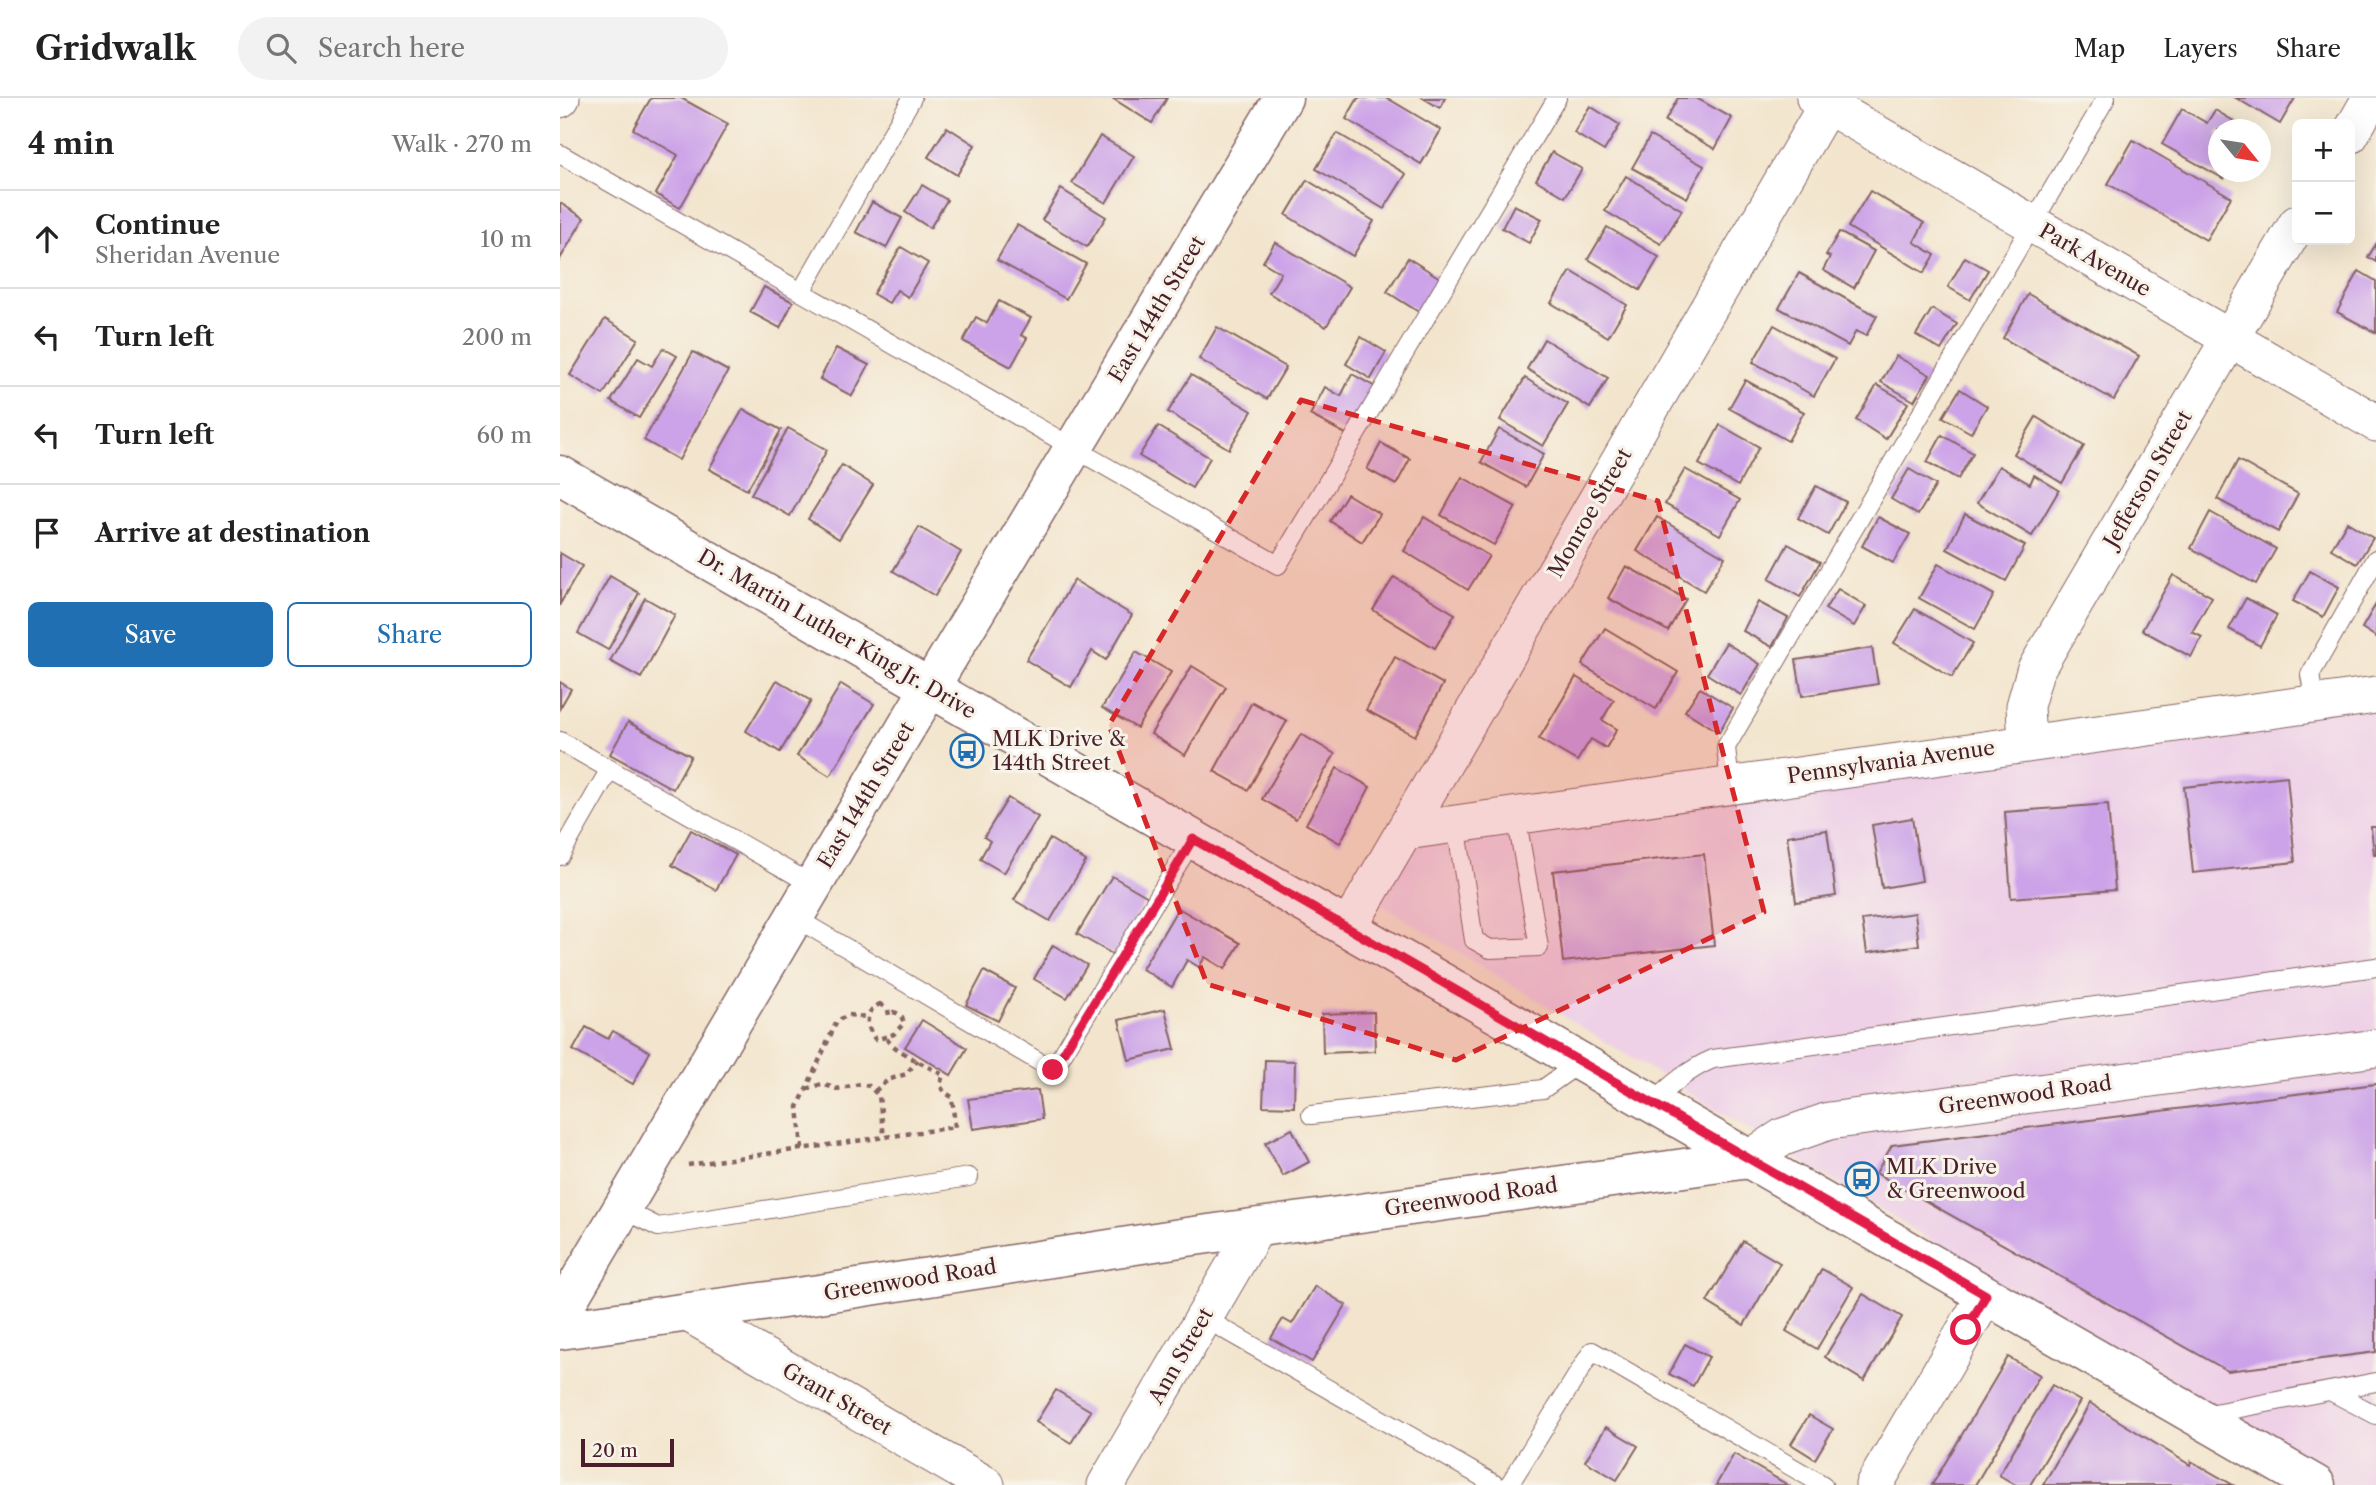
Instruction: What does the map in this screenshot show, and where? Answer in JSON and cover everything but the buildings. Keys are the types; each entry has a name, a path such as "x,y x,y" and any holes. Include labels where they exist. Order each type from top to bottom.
{"street":[{"name":"East 144th Street","path":"560,1314 1283,98"},
{"path":"2355,126 2371,98"},
{"name":"Park Avenue","path":"1824,100 2376,423"},
{"name":"Monroe Street","path":"1348,928 1824,100"},
{"name":"Jefferson Street","path":"2027,743 2025,706 2035,671 2292,233"},
{"name":"Dr. Martin Luther King Jr. Drive","path":"560,475 2197,1416 2303,1482"},
{"name":"Pennsylvania Avenue","path":"1406,831 2376,695"},
{"name":"Greenwood Road","path":"560,1330 1257,1227 1749,1159 1783,1137 1829,1121 2376,1048"},
{"name":"Ann Street","path":"1106,1485 1257,1227"},
{"path":"1879,1483 1986,1295"},
{"name":"Grant Street","path":"688,1313 986,1485"}],"lane":[{"path":"801,292 912,98"},
{"path":"560,154 1278,565 1557,98"},
{"path":"1730,785 1726,747 2106,98"},
{"path":"2315,702 2311,675 2376,559"},
{"path":"560,741 813,885"},
{"path":"560,856 610,769"},
{"path":"1456,824 1474,940 1490,950 1539,947 1516,815"},
{"path":"794,917 1053,1070 1193,839"},
{"path":"1652,1103 1695,1067 1713,1059 2376,967"},
{"path":"1311,1115 1543,1089 1581,1062"},
{"path":"622,1209 658,1227 969,1177"},
{"path":"1204,1318 1496,1485"},
{"path":"1509,1485 1591,1351 1823,1485"},
{"path":"2197,1416 2376,1382"},
{"path":"2330,1391 2376,1415"}],"path":[{"path":"880,1004 888,1010 889,1015 892,1012 898,1013 904,1023 900,1030 876,1040 867,1017 870,1010 880,1004"},
{"path":"802,1149 798,1107 837,1021 848,1015 867,1017"},
{"path":"677,1167 955,1127 952,1097 944,1092 940,1085 943,1075 897,1050 886,1038"},
{"path":"875,1091 888,1080 906,1074 918,1060"},
{"path":"806,1089 822,1084 836,1089 860,1084 869,1086 879,1096 884,1137"}],"highlighted area":[{"path":"1301,400 1658,501 1764,912 1456,1060 1207,984 1109,725"}],"shaded area":[{"path":"2376,694 2376,1485 2331,1485 1367,896 1406,831"}],"place":[{"name":"MLK Drive & 144th Street","path":"967,751"},
{"name":"MLK Drive & Greenwood","path":"1862,1179"}],"route":[{"path":"1053,1070 1193,839 1986,1295 1966,1330"}]}
